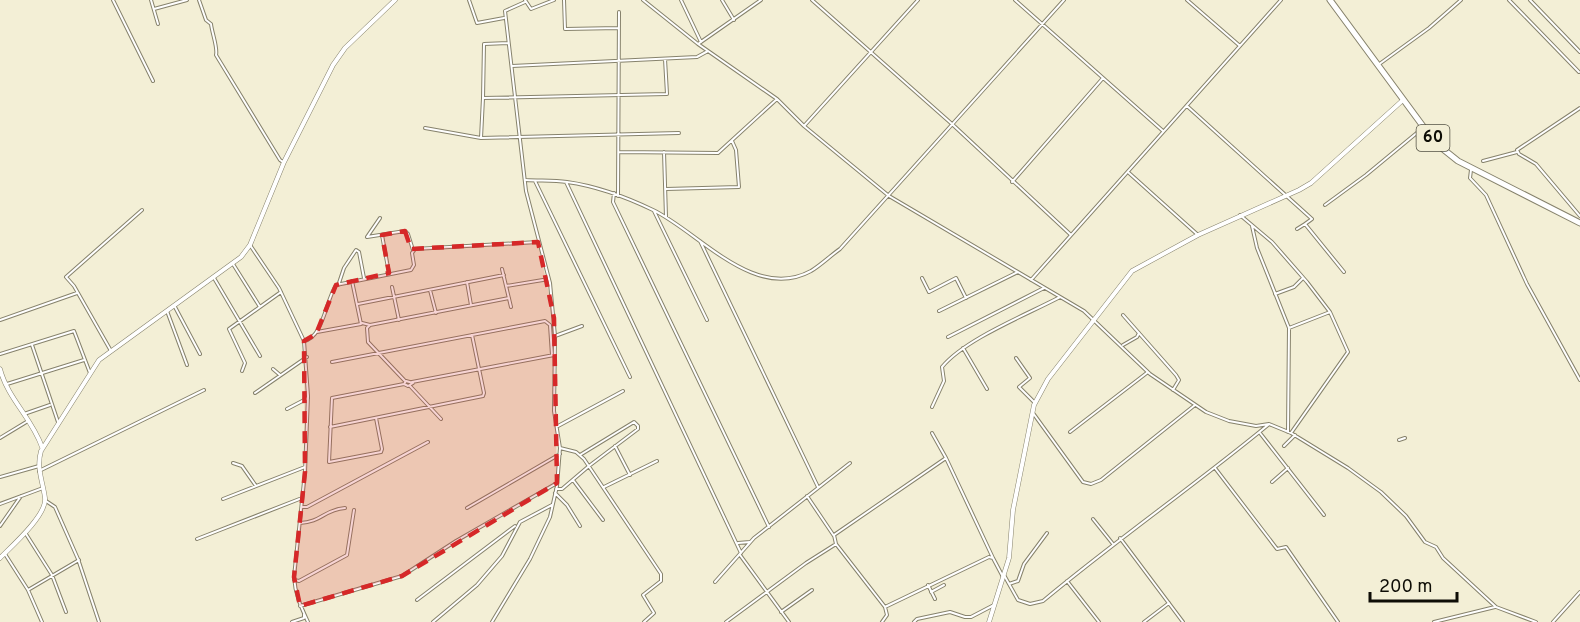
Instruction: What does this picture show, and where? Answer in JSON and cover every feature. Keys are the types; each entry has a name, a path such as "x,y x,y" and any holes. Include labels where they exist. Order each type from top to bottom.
{"highway":[{"name":"60","path":"1332,1 1403,100 1443,149 1458,161 1580,224"}],"street":[{"path":"113,0 153,81"},
{"path":"151,0 158,24"},
{"path":"154,9 186,0"},
{"path":"199,0 206,20 211,24 216,55 280,160 284,162"},
{"path":"0,558 38,519 46,501 39,468 43,447 99,360 214,278 250,245 284,162 333,65 345,48 394,0"},
{"path":"470,0 477,22 505,18"},
{"path":"492,622 530,559 550,517 556,491 560,454 554,406 555,336 549,279 526,191 505,18 507,9 525,1 531,9 554,0"},
{"path":"564,0 565,29 619,28"},
{"path":"643,0 708,51 777,99 804,126 889,196 1094,319 1148,372 1206,412 1229,421 1256,426 1269,424 1290,432 1348,468 1380,492 1406,516 1425,542 1436,547 1443,558 1496,606 1536,622"},
{"path":"681,0 700,43"},
{"path":"722,0 734,20"},
{"path":"700,43 760,0"},
{"path":"812,0 952,124 1071,235"},
{"path":"804,126 918,0"},
{"path":"1015,0 1163,131"},
{"path":"525,180 566,182 614,193 666,217 739,268 766,277 789,278 810,271 840,249 1064,0"},
{"path":"1187,0 1240,46"},
{"path":"1031,280 1281,0"},
{"path":"1378,65 1429,28 1461,0"},
{"path":"1509,0 1579,72"},
{"path":"1530,0 1580,52"},
{"path":"618,196 619,12"},
{"path":"481,138 484,44 508,43"},
{"path":"512,66 697,57 708,51"},
{"path":"483,98 667,94 664,59"},
{"path":"1012,182 1104,78"},
{"path":"619,152 718,153 777,99"},
{"path":"989,622 1009,558 1013,510 1035,403 1048,379 1132,271 1198,235 1311,183 1403,100"},
{"path":"1187,106 1312,219 1297,229"},
{"path":"1517,152 1518,148 1580,108"},
{"path":"1325,205 1366,176 1424,127"},
{"path":"425,128 481,138 679,133"},
{"path":"666,189 739,187 736,150 732,141"},
{"path":"1483,161 1517,152 1536,164 1580,216"},
{"path":"664,153 666,217"},
{"path":"1471,167 1470,178 1486,195 1527,284 1580,380"},
{"path":"1128,172 1198,235"},
{"path":"535,180 630,377"},
{"path":"566,182 741,554 766,593 789,622"},
{"path":"614,193 613,202 769,527"},
{"path":"111,351 67,276 142,210"},
{"path":"654,210 707,320"},
{"path":"1240,215 1272,242 1330,312 1348,352 1290,432"},
{"path":"339,283 412,269 413,250 406,232 367,236 380,218"},
{"path":"1306,223 1344,272"},
{"path":"1252,226 1257,248 1289,328 1290,432"},
{"path":"382,235 389,273"},
{"path":"699,240 818,487"},
{"path":"413,250 538,242"},
{"path":"250,245 281,292 304,341 307,357 305,467 294,580 300,606 308,622"},
{"path":"304,341 313,338 317,332 330,296 356,250 360,253 364,278"},
{"path":"233,263 260,307"},
{"path":"502,269 511,307"},
{"path":"939,311 1018,272"},
{"path":"358,304 504,275"},
{"path":"214,278 260,356"},
{"path":"922,278 929,292 956,278 966,298"},
{"path":"1275,294 1294,287 1303,278"},
{"path":"506,286 549,279"},
{"path":"352,281 362,322"},
{"path":"467,282 471,305"},
{"path":"392,287 399,320"},
{"path":"948,337 1044,288"},
{"path":"430,290 436,313"},
{"path":"242,370 245,368 245,363 228,329 281,292"},
{"path":"0,320 77,293"},
{"path":"932,407 944,381 942,367 951,356 1060,297"},
{"path":"362,322 370,325 509,298"},
{"path":"174,306 200,354"},
{"path":"167,311 187,365"},
{"path":"1289,328 1330,312"},
{"path":"1123,315 1176,375 1179,381 1173,390"},
{"path":"332,362 547,321 550,326 554,355"},
{"path":"317,332 359,326 362,322"},
{"path":"370,325 367,328 368,342 441,419"},
{"path":"555,336 582,326"},
{"path":"0,354 74,331 91,374"},
{"path":"1121,346 1137,337 1138,333"},
{"path":"330,427 483,396 472,335"},
{"path":"32,345 59,423"},
{"path":"963,348 987,390"},
{"path":"376,418 382,452 332,463 328,460 330,401 332,398 554,355"},
{"path":"255,393 307,357"},
{"path":"1016,358 1030,378 1019,387 1035,403"},
{"path":"5,385 84,360"},
{"path":"0,369 5,385 29,420 43,447"},
{"path":"273,369 279,375"},
{"path":"1070,432 1148,372"},
{"path":"409,385 412,382"},
{"path":"0,477 39,468 204,390"},
{"path":"558,426 623,391"},
{"path":"287,409 308,398"},
{"path":"24,414 51,405"},
{"path":"1033,413 1083,482 1091,484 1101,480 1195,405"},
{"path":"0,438 29,420"},
{"path":"556,491 562,490 589,466 638,429 636,422 580,455"},
{"path":"932,433 993,558 1018,600 1030,603 1043,601 1120,538 1215,468 1269,424"},
{"path":"1259,432 1324,515"},
{"path":"1284,446 1295,435"},
{"path":"1399,440 1405,438"},
{"path":"302,507 307,507 337,492 428,442"},
{"path":"615,447 630,475"},
{"path":"560,448 580,455 589,466 662,578 659,583 644,593 654,613 644,622"},
{"path":"466,508 560,454"},
{"path":"834,537 946,458"},
{"path":"604,487 657,461"},
{"path":"233,463 242,466 255,486"},
{"path":"715,582 750,542 850,463"},
{"path":"223,499 305,467"},
{"path":"1215,468 1277,549 1286,547 1338,622"},
{"path":"1272,482 1288,468"},
{"path":"573,480 603,520"},
{"path":"300,606 402,576 456,541 557,483"},
{"path":"0,504 43,488"},
{"path":"556,491 580,526"},
{"path":"0,526 21,496"},
{"path":"807,496 837,544 885,607 887,615 882,622"},
{"path":"197,539 302,498"},
{"path":"46,501 55,507 79,560 99,622"},
{"path":"417,600 520,522 552,505"},
{"path":"300,523 315,522 331,509 345,508"},
{"path":"294,580 299,581 347,555 354,510"},
{"path":"1093,519 1113,544"},
{"path":"433,622 477,585 502,556 520,522"},
{"path":"25,531 52,575 66,612"},
{"path":"1009,584 1018,581 1024,564 1047,533"},
{"path":"1120,538 1183,622"},
{"path":"737,543 750,542"},
{"path":"726,622 806,563 837,544"},
{"path":"5,553 28,590 41,622"},
{"path":"885,607 989,557 993,558"},
{"path":"28,590 79,560"},
{"path":"1067,581 1100,622"},
{"path":"928,585 935,599"},
{"path":"931,592 944,585"},
{"path":"781,612 812,590"},
{"path":"1553,622 1580,592"},
{"path":"1144,622 1169,603"},
{"path":"914,622 917,619 950,612 971,617 996,605"},
{"path":"1434,622 1496,606"},
{"path":"292,622 304,618 304,614"},
{"path":"496,616 500,622"}],"highlighted area":[{"path":"405,231 411,249 538,242 554,318 557,483 402,576 300,606 294,577 305,472 304,341 316,334 336,285 389,273 382,235"}]}
